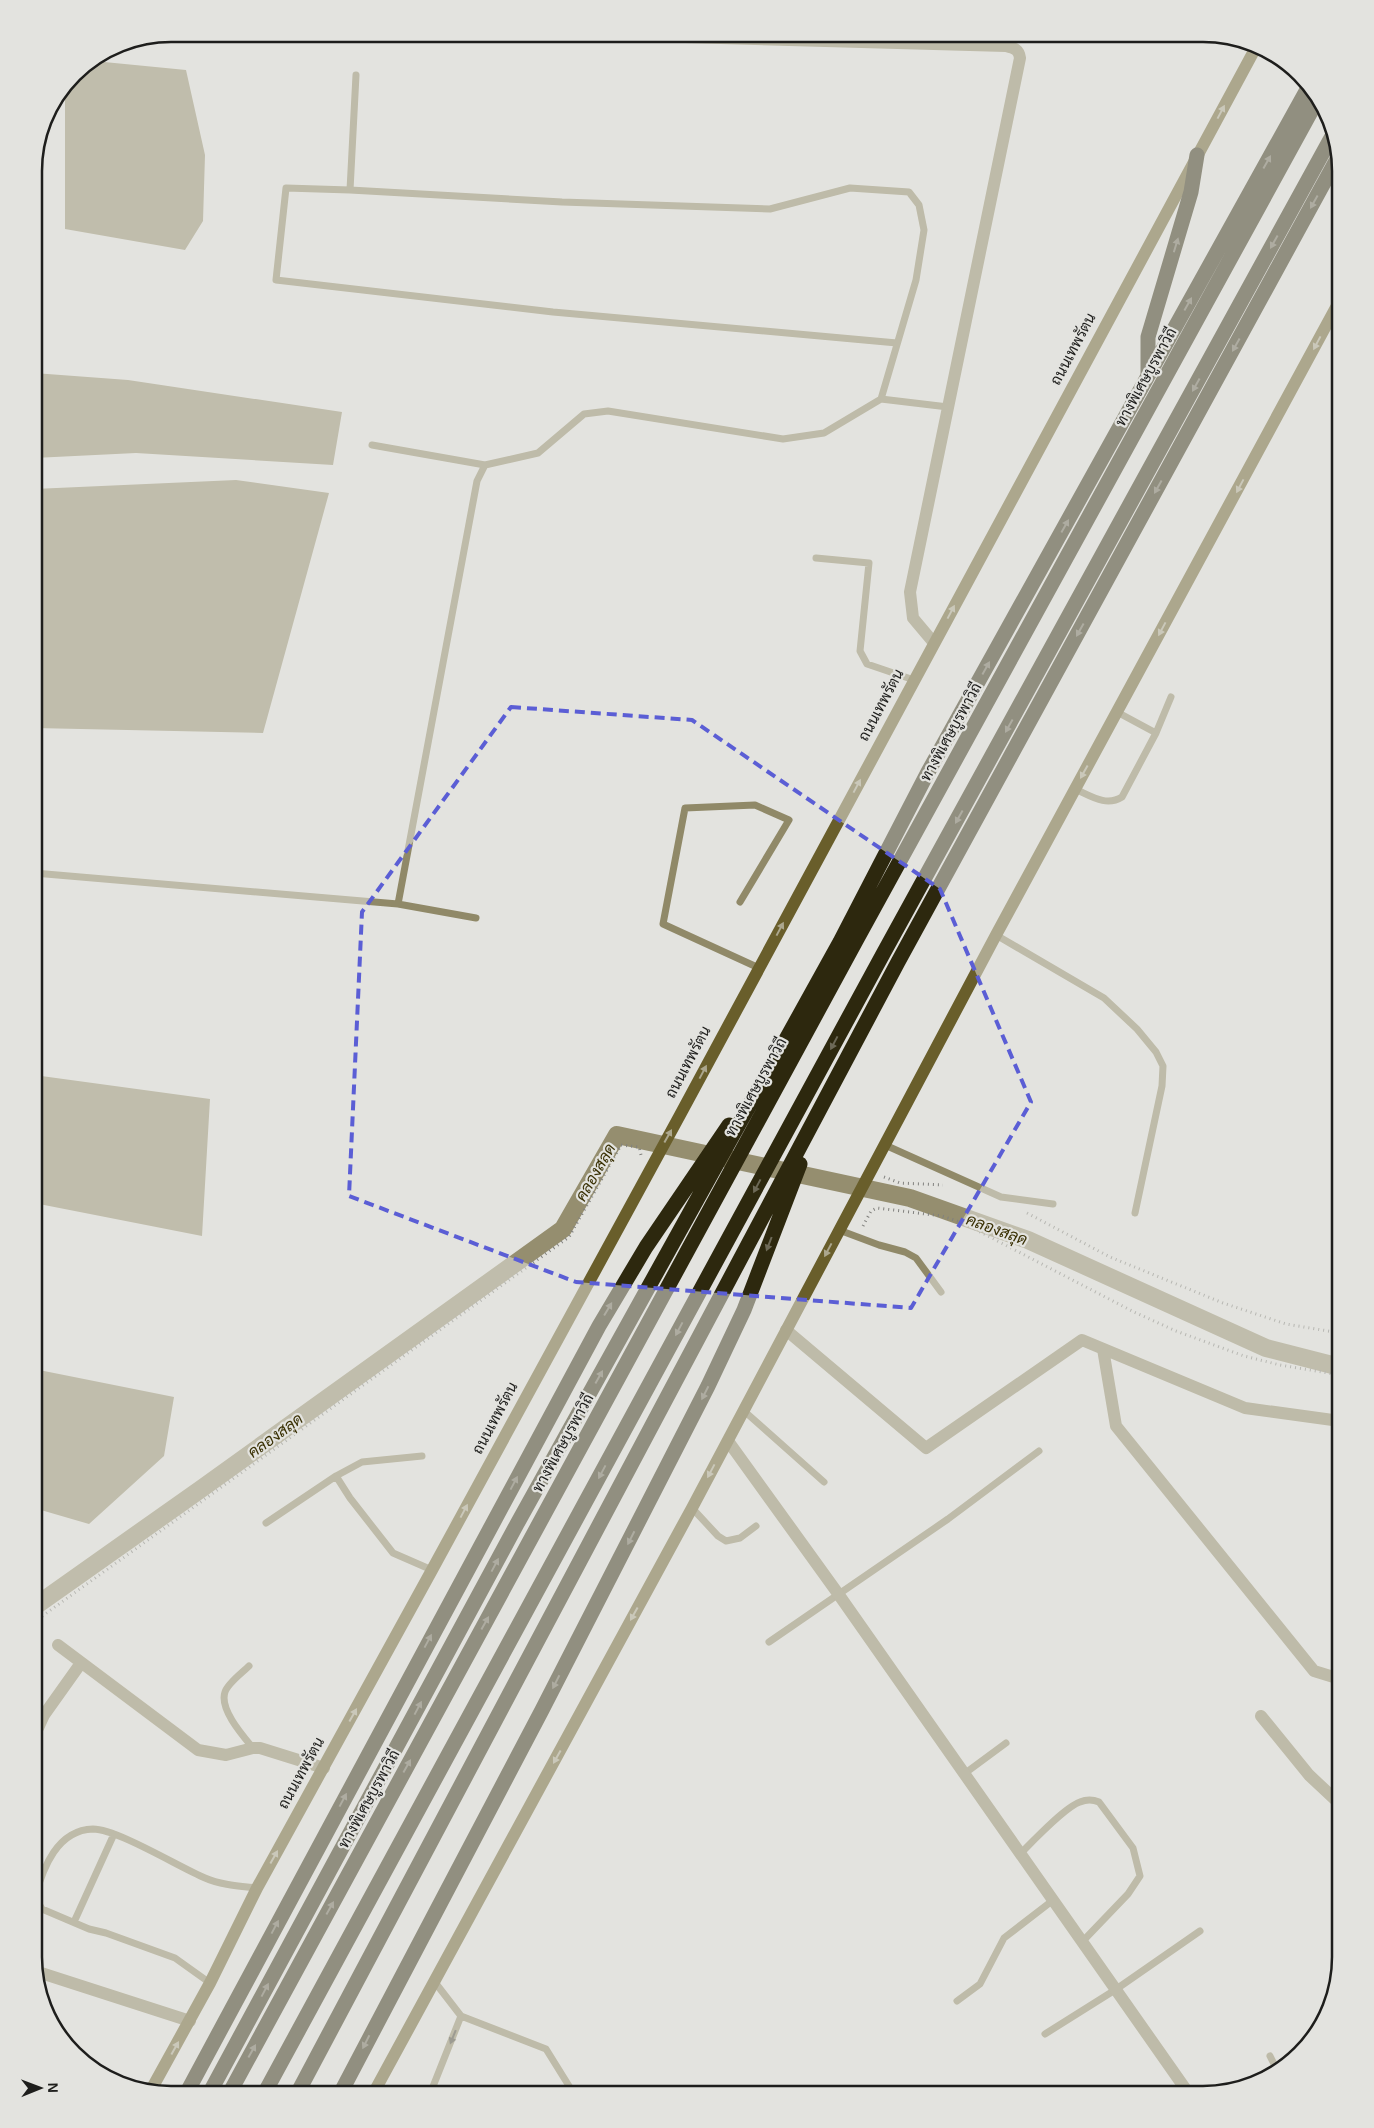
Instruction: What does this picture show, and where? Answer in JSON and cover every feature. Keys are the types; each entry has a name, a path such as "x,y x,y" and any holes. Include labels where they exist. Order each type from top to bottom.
{"highway":[{"path":"214,2085 522,1516 840,942 928,772 1305,93"},
{"name":"ทางพิเศษบูรพาวิถี","path":"234,2085 857,939 1314,107"},
{"path":"269,2085 883,954 1328,144"},
{"path":"1148,377 1148,337 1191,192 1197,155"},
{"path":"302,2085 898,962 1332,169"},
{"path":"191,2085 599,1326 646,1247 857,939"},
{"path":"345,2085 542,1710 708,1386 744,1310 883,954"}],"main road":[{"name":"ถนนเทพรัตน","path":"154,2084 210,1983 257,1888 680,1115 1253,53"},
{"path":"378,2085 692,1508 996,935 1332,315"}],"street":[{"path":"934,643 913,618 910,592 1020,58 1019,52 1016,49 978,43"},
{"path":"786,1330 926,1448 1082,1340 1245,1408 1332,1420"},
{"path":"1104,1349 1116,1426 1314,1671 1332,1677"},
{"path":"728,1440 1183,2086"},
{"path":"58,1645 198,1750 226,1755 253,1748 324,1768"},
{"path":"42,1719 81,1663"},
{"path":"1261,1716 1308,1775 1332,1797"},
{"path":"44,1974 190,2020"}],"lane":[{"path":"350,190 356,75"},
{"path":"881,399 916,280 924,230 919,204 909,192 850,188 770,209 562,202 286,188 276,280 553,312 897,343"},
{"path":"372,444 486,466 538,453 584,414 608,411 783,439 824,433 881,399 948,406"},
{"path":"398,904 477,481 486,466"},
{"path":"816,558 869,563 860,651 867,664 914,680"},
{"path":"1075,789 1103,802 1113,803 1122,797 1156,733 1171,697"},
{"path":"1117,712 1156,733"},
{"path":"740,902 789,820 755,805 685,808 663,924 759,968"},
{"path":"43,874 398,904 476,918"},
{"path":"996,935 1104,998 1136,1029 1156,1052 1163,1066 1162,1086 1135,1213"},
{"path":"885,1145 1001,1197 1054,1204"},
{"path":"839,1230 905,1252 916,1258 942,1292"},
{"path":"743,1410 824,1482"},
{"path":"769,1642 948,1520 1039,1451"},
{"path":"266,1523 336,1476 362,1462 422,1456"},
{"path":"336,1476 350,1498 394,1554 432,1570"},
{"path":"692,1508 718,1536 726,1541 740,1538 756,1526"},
{"path":"249,1666 225,1690 224,1699 228,1713 253,1748"},
{"path":"964,1774 1006,1742"},
{"path":"1020,1854 1078,1802 1092,1799 1099,1802 1132,1848 1140,1876 1128,1894 1082,1942"},
{"path":"42,1874 54,1851 70,1835 92,1829 114,1834 207,1879 234,1886 257,1888"},
{"path":"74,1922 114,1834"},
{"path":"957,2001 980,1984 1004,1938 1052,1901"},
{"path":"42,1909 175,1958 210,1983"},
{"path":"1044,2034 1115,1990 1200,1931"},
{"path":"434,1981 461,2016 546,2049 569,2085"},
{"path":"433,2085 461,2016"},
{"path":"1270,2056 1274,2064"}],"path":[{"path":"42,1616 569,1237 621,1144 640,1147 645,1178"},
{"path":"871,1170 900,1183 953,1186"},
{"path":"858,1237 874,1209 892,1208 942,1216 982,1232 1134,1312 1176,1331 1244,1356 1332,1375"},
{"path":"1022,1211 1110,1256 1222,1303 1277,1322 1332,1332"}],"highlighted area":[{"path":"511,707 692,720 940,889 1031,1102 911,1308 576,1282 349,1196 362,912"}],"shaded area":[{"path":"104,62 186,70 205,155 203,221 185,250 65,229 65,99 74,86"},
{"path":"43,374 128,380 342,412 333,465 136,453 43,458"},
{"path":"236,480 329,493 263,733 43,728 43,489"},
{"path":"42,1076 210,1099 202,1236 42,1205"},
{"path":"42,1371 174,1397 164,1456 89,1524 42,1510"}],"waterway":[{"name":"คลองสลุด","path":"42,1601 563,1229 617,1135 910,1198 1028,1240 1266,1348 1332,1365"}]}
